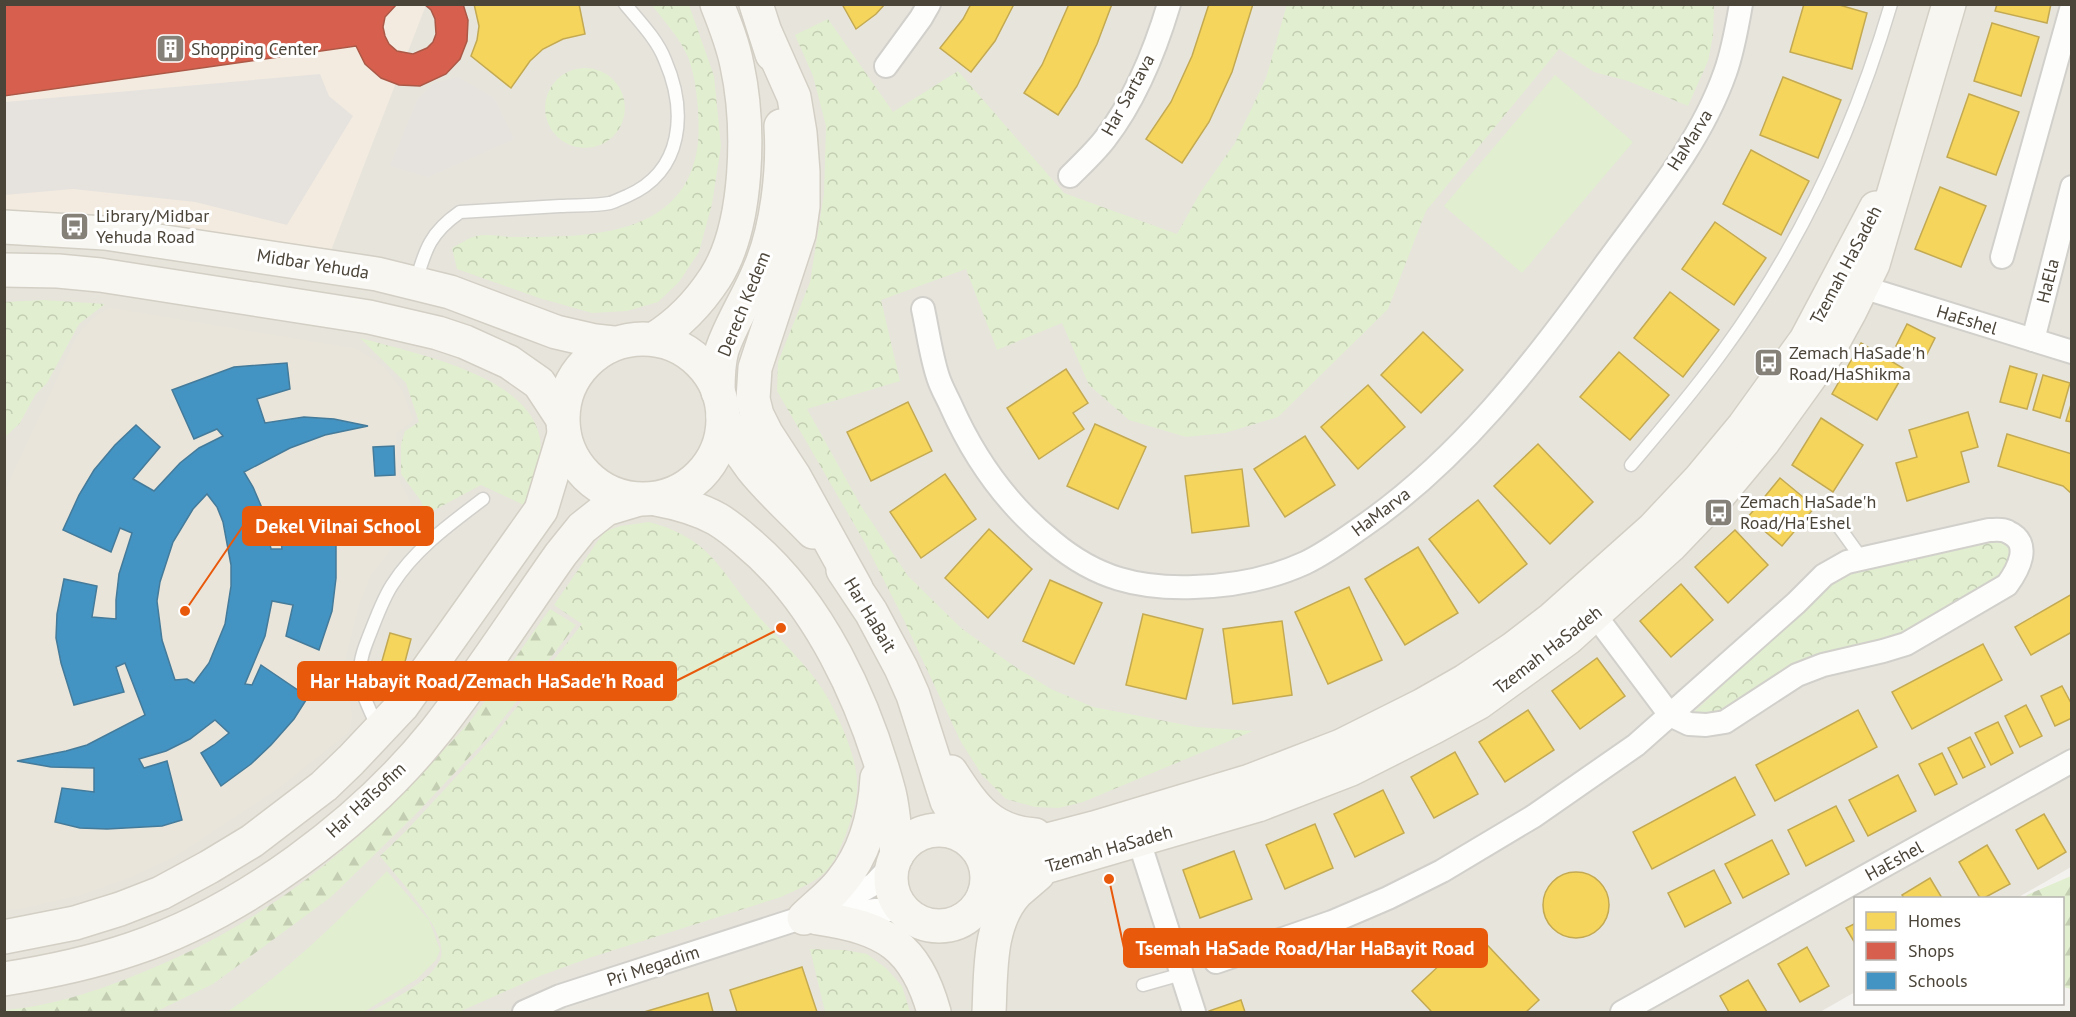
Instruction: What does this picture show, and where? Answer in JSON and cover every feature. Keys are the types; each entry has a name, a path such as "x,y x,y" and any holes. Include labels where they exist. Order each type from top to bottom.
{"main road":[{"name":"Derech Kedem","path":"654,339 676,325 689,312 716,277 726,256 741,198 745,133 743,99 737,63 717,4"},
{"name":"Tzemah HaSadeh","path":"972,843 1006,848 1025,846 1064,836 1218,791 1341,746 1465,681 1552,619 1588,604 1670,546 1763,442 1827,353 1862,287 1873,264 1949,4"},
{"name":"Derech Kedem","path":"721,404 718,366 722,350 760,270 770,239 777,203 782,132 779,94 772,55 761,19"},
{"path":"761,19 794,97 800,133 803,206 799,234 755,368 753,399 757,415 766,433 794,476 856,588"},
{"name":"Tzemah HaSadeh","path":"981,901 999,883 1014,876 1258,805 1351,769 1478,703 1568,638 1588,604 1700,479 1744,426 1806,340 1850,254 1904,157"},
{"name":"Midbar Yehuda","path":"4,227 105,232 378,274 480,302 556,332 613,343"},
{"path":"4,270 99,275 369,316 465,342 509,362 539,383 563,426 573,459 584,474 600,488 623,497 689,506 719,520 752,546 782,576 826,639 861,708 889,793 895,860 891,880 893,890 900,906 908,914 931,957 942,1012"},
{"path":"4,937 75,923 161,893 252,841 291,813 351,760 402,706 541,510 563,426 563,406 572,380 588,360 613,343 636,338 671,343 697,359 715,383 721,404 722,435 706,469 682,489 646,499"},
{"name":"Har HaBait","path":"721,404 732,441 764,484 822,541 856,588 887,642 908,685 947,801 972,843"},
{"name":"Har HaTsofim","path":"4,979 86,964 134,949 179,930 230,904 275,876 316,846 380,790 434,733 561,554 582,528 606,509 646,499"},
{"path":"925,732 977,810 993,823 1026,835 1064,836"},
{"path":"802,920 840,884 860,854 869,829 877,781 875,748"},
{"path":"895,860 901,849 913,837 928,831 956,832 972,843 981,854 987,879 981,901 978,948 988,1012"},
{"path":"988,1012 991,961 999,924 1016,893 1047,866"},
{"path":"908,914 927,924 943,926 962,920 981,901"},
{"path":"802,920 841,921 875,932 902,949 922,978 934,1012"}],"street":[{"path":"886,66 929,4"},
{"name":"Har Sartava","path":"1071,176 1106,138 1124,110 1158,38 1169,4"},
{"name":"HaMarva","path":"923,309 938,378 977,458 1008,500 1030,524 1061,549 1095,571 1124,582 1149,587 1232,585 1267,577 1305,563 1387,510 1420,483 1528,368 1568,317 1686,151 1704,122 1726,71 1741,4"},
{"path":"2002,256 2072,6"},
{"name":"HaEla","path":"2033,340 2072,187"},
{"name":"HaEshel","path":"1862,287 2072,352"},
{"path":"1216,962 1332,922 1388,898 1442,871 1534,816 1636,745 1670,714 1796,603 1824,575 1847,562 1989,530 2008,531 2019,541 2023,553 2018,570 2007,585 1906,644 1822,665 1797,675 1725,722 1706,725 1689,724 1670,714 1588,604"},
{"name":"HaEshel","path":"1622,1012 2072,761"},
{"path":"1139,841 1194,1012"},
{"name":"Pri Megadim","path":"524,1012 560,996 802,920 846,902 874,884 895,860"},
{"name":"Pri Megadim","path":"802,920 876,910 908,914"}],"lane":[{"path":"416,283 424,251 433,236 445,222 460,212 611,203 637,191 662,170 676,140 678,110 675,87 665,58 625,4"},
{"path":"1631,465 1726,347 1782,259 1847,132 1881,41 1892,4"},
{"path":"380,731 362,689 360,671 363,654 378,614 392,585 418,553 441,530 483,499"},
{"path":"1839,528 1862,559"},
{"path":"1143,985 1182,974"}],"shaded area":[{"path":"4,5 426,5 325,266 5,226"},
{"path":"5,5 2071,5 2071,867 2019,897 1854,897 1854,993 1820,1012 5,1012"},
{"path":"320,74 329,96 353,116 287,225 195,202 73,189 5,195 5,102"},
{"path":"458,77 494,98 514,139 428,177 390,166 418,99 434,83"},
{"path":"111,308 357,349 384,367 402,390 413,421 396,433 399,481 408,497 412,512 408,528 370,576 359,605 344,664 352,714 349,732 279,788 174,857 129,878 80,895 5,910 5,491 77,336 91,320"}],"green space":[{"path":"1287,4 1714,5 1713,36 1708,61 1688,106 1628,81 1594,72 1559,49 1426,211 1388,309 1278,417 1225,433 1186,437 1129,420 1089,385 1062,323 997,350 966,269 881,300 900,381 807,409 861,506 908,576 961,628 1051,689 1093,707 1196,727 1253,731 1083,802 1059,808 1035,807 1006,799 982,775 961,742 865,543 777,391 778,362 810,282 824,194 826,126 813,76 795,35 828,19 893,112 958,71 1064,193 1177,234 1200,193 1235,143 1266,78"},
{"path":"652,5 689,5 714,76 721,146 712,204 699,252 679,282 658,302 627,311 592,313 539,298 457,269 452,248 474,237 486,235 572,236 602,232 630,226 654,214 675,198 690,174 698,143 697,99 694,77 685,50"},
{"path":"577,68 593,68 614,79 625,100 625,116 614,137 593,148 577,148 563,142 551,130 545,116 545,100 551,86 563,74"},
{"path":"1555,75 1633,142 1522,273 1444,206"},
{"path":"44,300 105,304 79,324 47,383 35,395 20,423 5,437 5,302"},
{"path":"360,338 464,369 490,381 512,396 529,413 539,434 540,452 537,471 524,505 481,485 425,515 421,501 401,474 401,444 405,431 419,422 406,383"},
{"path":"649,522 686,536 710,556 754,611 807,669 829,700 851,751 857,777 857,794 853,813 833,862 818,878 781,897 592,957 540,976 459,1012 370,1012 409,990 427,976 440,960 442,949 431,921 380,856 494,736 582,624 554,605 604,532 620,526"},
{"path":"1990,541 2009,547 2011,553 2007,566 1987,585 1901,634 1747,696 1721,711 1705,715 1692,714 1831,584 1850,573"},
{"path":"550,609 576,625 492,733 415,815 331,897 213,984 155,1012 5,1012 5,1010 42,1005 78,996 148,970 227,932 299,885 366,830 461,732"},
{"path":"387,871 429,920 440,950 436,960 417,979 364,1012 227,1012 291,963"},
{"path":"2071,876 2071,989 2064,987 2064,897 2025,897"},
{"path":"810,949 844,950 867,954 887,969 902,986 910,1012 825,1012"}],"building: Homes":[{"path":"474,4 579,4 585,34 563,39 543,49 530,61 511,88 471,56 479,26"},
{"path":"842,4 885,4 856,29"},
{"path":"971,4 1014,4 995,41 971,72 940,48 963,19"},
{"path":"1069,4 1112,4 1097,44 1077,86 1058,115 1024,93 1042,65"},
{"path":"1209,4 1253,4 1232,72 1209,122 1182,163 1146,139 1171,102 1192,56"},
{"path":"1804,4 1836,4 1867,13 1852,69 1790,52"},
{"path":"1997,4 2051,4 2047,23 1995,11"},
{"path":"1992,23 2039,37 2021,96 1974,81"},
{"path":"1783,77 1841,100 1818,158 1760,135"},
{"path":"1969,94 2019,112 1996,175 1947,157"},
{"path":"1751,150 1809,181 1781,235 1723,204"},
{"path":"1940,187 1986,206 1961,267 1915,249"},
{"path":"1715,222 1766,258 1734,305 1682,269"},
{"path":"1670,292 1719,330 1683,377 1634,338"},
{"path":"1907,324 1935,338 1924,360 1896,346"},
{"path":"1423,332 1463,370 1421,413 1381,375"},
{"path":"1861,343 1906,370 1877,420 1832,394"},
{"path":"1619,352 1669,395 1630,440 1580,397"},
{"path":"2010,366 2037,374 2027,409 2000,402"},
{"path":"1066,369 1088,403 1073,413 1084,429 1039,459 1007,408"},
{"path":"2043,375 2070,383 2060,418 2033,410"},
{"path":"1368,385 1405,427 1358,469 1321,427"},
{"path":"2072,401 2072,422 2066,421"},
{"path":"908,402 932,451 871,481 847,432"},
{"path":"1968,412 1978,447 1961,452 1969,482 1907,501 1896,463 1917,457 1909,430"},
{"path":"1821,418 1863,445 1833,492 1792,465"},
{"path":"1095,424 1146,447 1118,509 1067,486"},
{"path":"2007,434 2072,454 2072,494 2063,486 1998,466"},
{"path":"1305,436 1335,485 1285,517 1254,469"},
{"path":"1538,444 1593,502 1550,544 1494,486"},
{"path":"1242,469 1249,526 1192,533 1185,476"},
{"path":"945,474 976,519 921,558 890,512"},
{"path":"1780,478 1815,507 1782,546 1748,517"},
{"path":"1478,500 1527,564 1479,603 1429,539"},
{"path":"989,529 1032,569 988,618 945,578"},
{"path":"1735,530 1768,565 1728,603 1695,567"},
{"path":"1418,547 1458,613 1405,645 1365,579"},
{"path":"1050,580 1102,603 1074,664 1023,641"},
{"path":"1681,584 1713,620 1671,657 1640,621"},
{"path":"1349,587 1382,660 1328,684 1295,612"},
{"path":"2072,594 2072,632 2031,655 2015,627"},
{"path":"1143,614 1203,629 1186,699 1126,685"},
{"path":"1282,621 1292,695 1233,704 1223,629"},
{"path":"390,633 411,639 402,673 380,668"},
{"path":"1983,644 2002,680 1912,729 1892,692"},
{"path":"1597,658 1625,696 1580,729 1552,691"},
{"path":"2062,686 2072,705 2072,718 2055,726 2041,696"},
{"path":"2026,705 2042,736 2020,747 2005,716"},
{"path":"1528,710 1554,750 1505,782 1479,742"},
{"path":"1858,710 1877,747 1775,801 1756,765"},
{"path":"1998,722 2013,753 1991,765 1975,733"},
{"path":"1970,737 1985,767 1963,778 1948,748"},
{"path":"1455,752 1478,794 1434,818 1411,777"},
{"path":"1942,753 1957,784 1935,795 1919,764"},
{"path":"1898,775 1916,811 1868,836 1849,800"},
{"path":"1735,777 1755,815 1652,869 1633,832"},
{"path":"1383,790 1404,833 1355,857 1334,814"},
{"path":"1836,806 1854,841 1806,866 1788,830"},
{"path":"2044,814 2066,852 2038,869 2016,830"},
{"path":"1315,824 1333,868 1285,889 1266,845"},
{"path":"1772,840 1789,874 1743,898 1725,864"},
{"path":"1987,845 2010,884 1986,897 1979,897 1959,862"},
{"path":"1234,851 1252,899 1200,918 1183,870"},
{"path":"1714,870 1731,903 1685,927 1668,893"},
{"path":"1576,872 1589,874 1604,887 1609,905 1607,918 1594,933 1576,938 1563,936 1548,923 1543,905 1545,892 1558,877"},
{"path":"1930,878 1941,897 1903,897 1902,895"},
{"path":"1854,924 1854,942 1846,928"},
{"path":"1475,932 1539,1000 1526,1012 1429,1012 1431,1011 1412,991"},
{"path":"1807,947 1829,986 1800,1002 1778,964"},
{"path":"802,967 817,1012 737,1012 730,990"},
{"path":"1748,980 1767,1012 1729,1012 1720,996"},
{"path":"708,993 713,1012 644,1012"},
{"path":"1241,1000 1245,1012 1209,1012 1209,1011"}],"building: Shops":[{"name":"Shopping Center","path":"4,4 397,4 385,17 383,27 385,36 389,44 397,51 413,54 427,48 433,42 436,34 435,19 431,10 424,4 463,4 468,20 467,41 460,59 446,74 420,86 399,85 381,78 365,64 356,46 4,96"}],"building: Schools":[{"path":"287,363 290,389 257,399 265,423 304,417 334,419 368,426 325,435 290,448 244,472 262,508 271,549 282,549 278,522 331,518 336,545 336,578 332,611 319,650 286,636 293,605 272,601 265,636 245,684 252,685 261,665 308,697 294,719 271,745 251,764 221,786 201,753 229,733 215,720 190,739 166,751 139,759 144,768 167,761 182,820 162,826 107,829 80,828 55,822 62,788 94,792 94,768 51,767 17,761 87,745 145,715 125,663 116,667 124,692 74,705 56,638 57,614 64,579 97,586 92,617 116,619 119,574 132,533 120,528 111,552 63,530 79,495 94,470 136,425 160,447 133,479 154,491 180,463 199,448 223,436 217,429 194,439 172,390 234,367","holes":["207,494 217,507 223,522 231,565 231,586 225,624 209,663 194,683 187,679 175,680 162,640 157,601 160,582 173,542 193,509"]},
{"path":"394,446 395,475 375,476 373,447"}],"place":[{"name":"Shopping Center","path":"170,49"},
{"name":"Library/Midbar Yehuda Road","path":"75,226"},
{"name":"Zemach HaSade'h Road/HaShikma","path":"1768,363"},
{"name":"Zemach HaSade'h Road/Ha'Eshel","path":"1719,512"},
{"name":"Dekel Vilnai School","path":"185,611"},
{"name":"Har Habayit Road/Zemach HaSade'h Road","path":"781,628"},
{"name":"Tsemah HaSade Road/Har HaBayit Road","path":"1109,879"}]}
